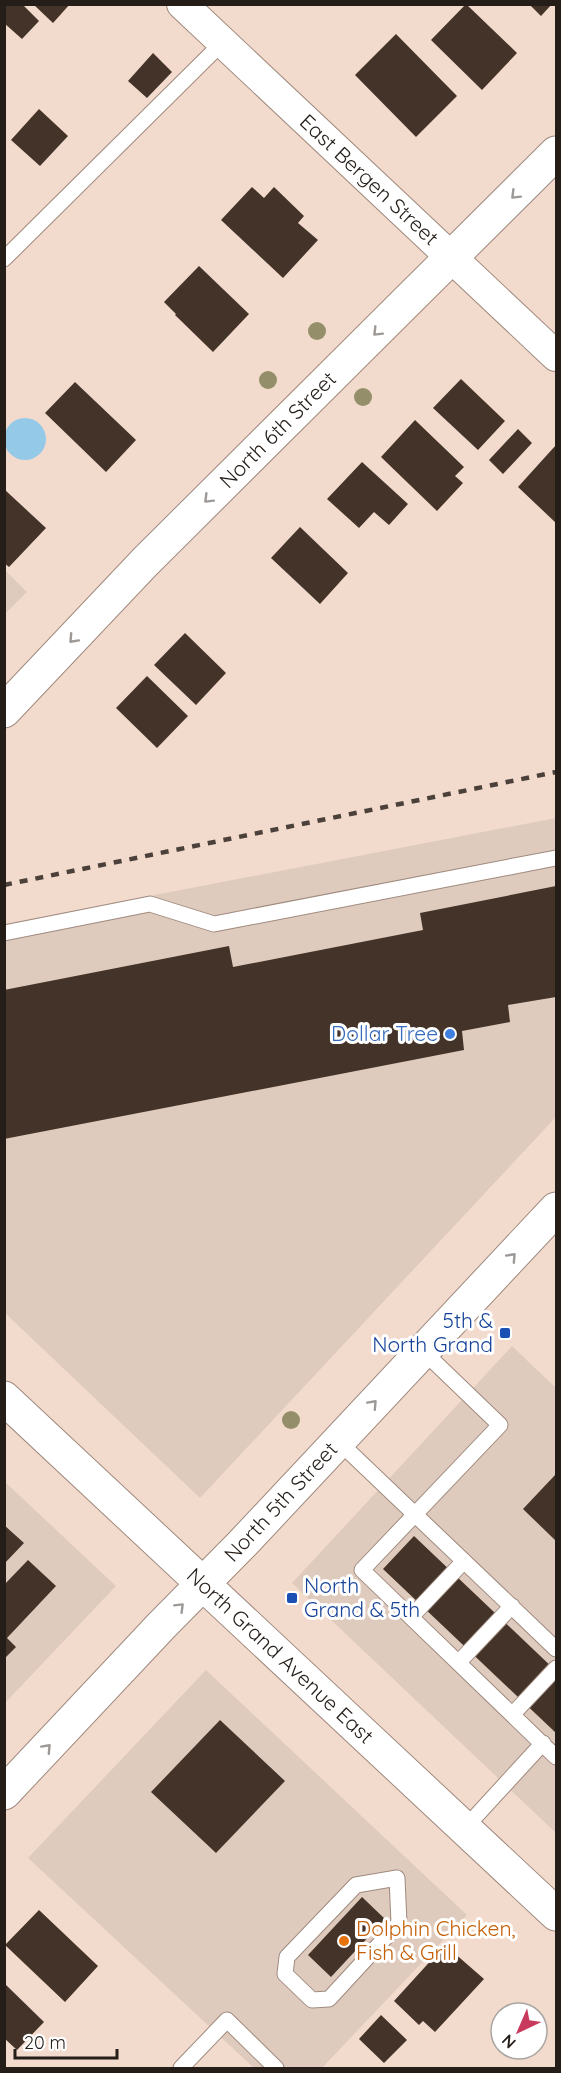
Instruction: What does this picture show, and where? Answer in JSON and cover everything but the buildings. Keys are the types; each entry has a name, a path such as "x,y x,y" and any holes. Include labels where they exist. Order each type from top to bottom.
{"main road":[{"name":"North 6th Street","path":"4,711 145,562 556,153"},
{"name":"North 5th Street","path":"4,1793 556,1209"},
{"name":"North Grand Avenue East","path":"4,1398 556,1914"}],"street":[{"name":"East Bergen Street","path":"182,4 556,356"}],"lane":[{"path":"4,259 223,42"},
{"path":"4,933 150,904 214,924 556,858"},
{"path":"423,1351 500,1425 362,1570 556,1757"},
{"path":"338,1441 556,1649"},
{"path":"411,1617 464,1561"},
{"path":"459,1662 512,1606"},
{"path":"513,1714 556,1668"},
{"path":"465,1828 543,1743"},
{"path":"397,1878 399,1923 329,1999 312,2000 285,1974 287,1957 356,1885 397,1878"},
{"path":"181,2068 227,2020 276,2068"}],"shaded area":[{"path":"5,570 27,592 4,614"},
{"path":"556,818 556,1117 200,1498 5,1313 4,924"},
{"path":"512,1346 556,1388 556,1833 292,1583"},
{"path":"4,1481 116,1586 5,1703 4,1703"},
{"path":"206,1670 467,1915 322,2068 254,2068 28,1858"}],"water":[{"path":"25,418 40,424 46,439 40,454 25,460 10,454 4,439 10,424"}],"railway":[{"path":"4,885 556,772"}],"place":[{"name":"Dollar Tree","path":"450,1034"},
{"name":"5th & North Grand","path":"505,1333"},
{"name":"North Grand & 5th","path":"292,1598"},
{"name":"Dolphin Chicken, Fish & Grill","path":"344,1941"}]}
